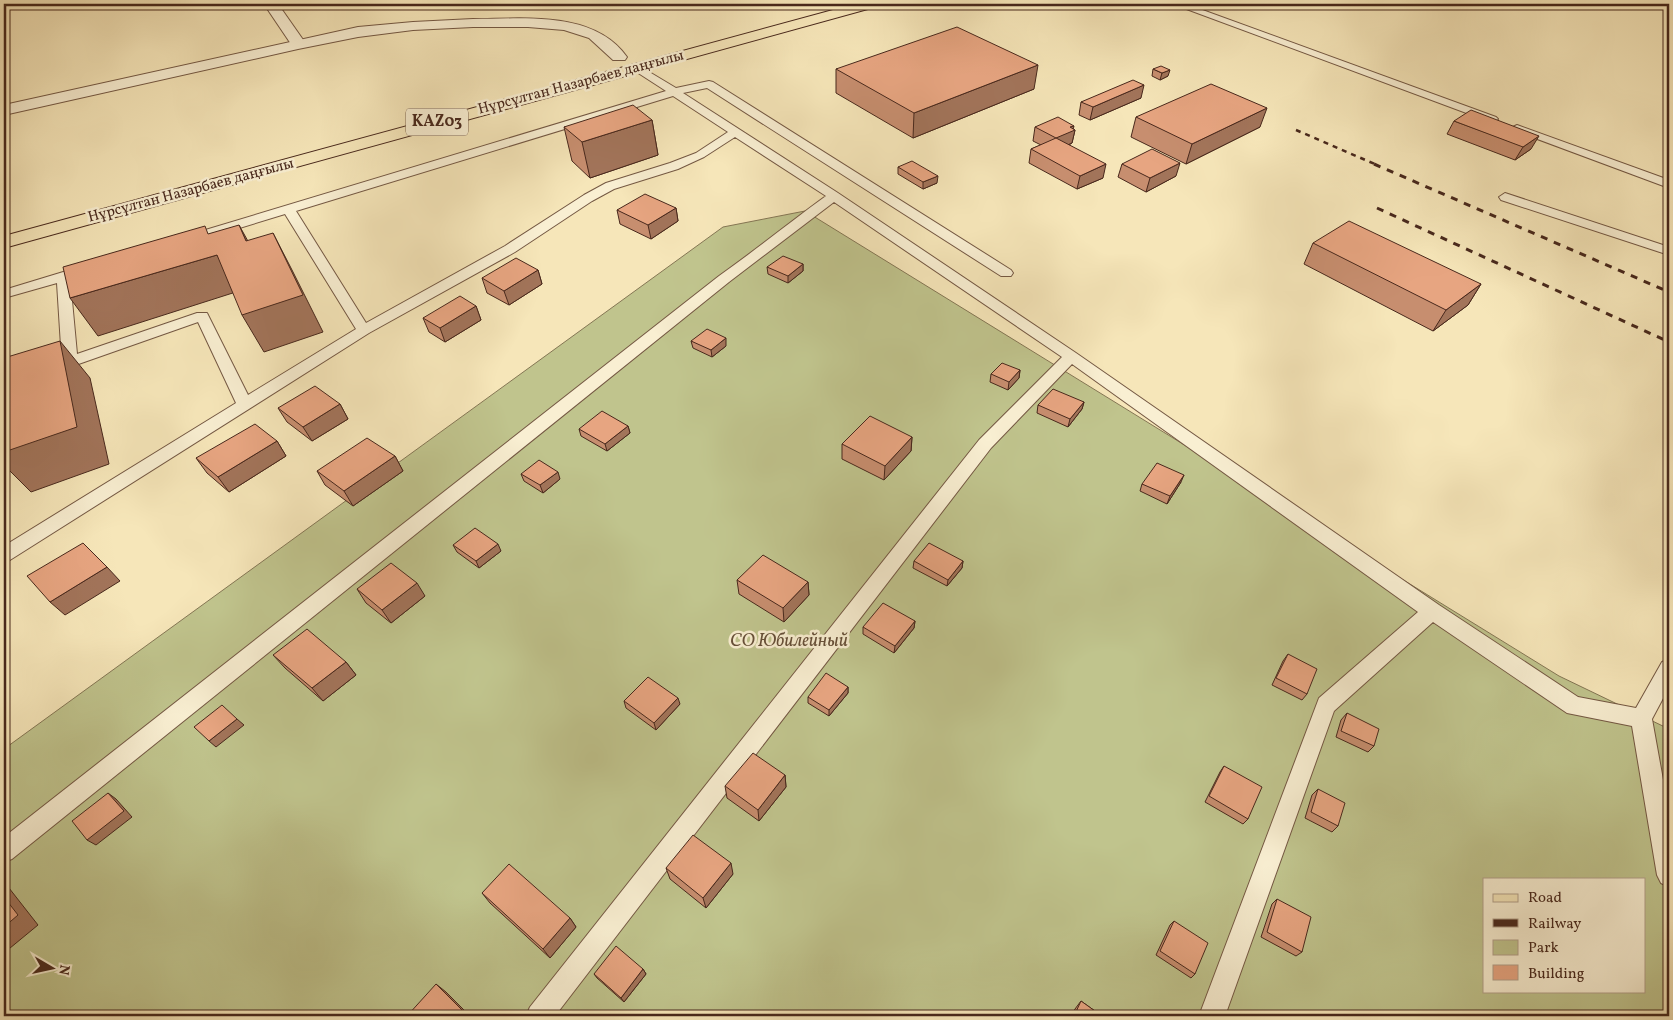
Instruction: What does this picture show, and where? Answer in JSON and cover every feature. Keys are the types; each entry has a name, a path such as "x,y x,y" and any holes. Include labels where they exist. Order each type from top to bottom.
{"main road":[{"name":"Нұрсұлтан Назарбаев даңғылы","path":"4,242 637,59 870,4"},
{"name":"Нұрсұлтан Назарбаев даңғылы","path":"312,140 620,57"},
{"path":"620,57 637,59"}],"street":[{"path":"272,4 298,44"},
{"path":"4,110 298,44 358,32 413,26 528,23 566,26 594,36 620,57"}],"lane":[{"path":"1178,4 1669,184"},
{"path":"637,59 674,92 834,196 1071,356 1432,611 1574,706 1641,718"},
{"path":"175,243 674,92 708,84 1006,273"},
{"path":"4,555 364,330 510,249 595,194 610,186 674,166 700,155 736,132"},
{"path":"4,851 724,279 834,196"},
{"path":"1505,197 1669,251"},
{"path":"288,209 364,330"},
{"path":"4,294 100,266"},
{"path":"63,277 70,362 202,316 246,405"},
{"path":"539,1016 985,444 1071,356"},
{"path":"1212,1016 1326,705 1432,611"},
{"path":"1669,668 1641,718 1669,876"}],"green space":[{"name":"СО Юбилейный","path":"805,211 1559,676 1669,729 1669,1016 4,1016 4,749 723,227"}],"building":[{"path":"957,27 1038,65 914,113 836,69"},
{"path":"1161,66 1170,70 1162,73 1153,69"},
{"path":"1133,80 1144,85 1093,107 1081,102"},
{"path":"1211,84 1267,108 1192,144 1136,117"},
{"path":"633,105 652,120 582,142 564,127"},
{"path":"1471,110 1539,136 1523,147 1454,121"},
{"path":"1058,117 1074,126 1070,127 1075,130 1056,138 1035,127"},
{"path":"1056,138 1106,164 1080,176 1031,149"},
{"path":"1152,149 1180,163 1150,178 1122,164"},
{"path":"912,161 938,176 923,182 898,167"},
{"path":"645,194 676,208 648,225 617,210"},
{"path":"1349,221 1481,284 1446,310 1313,243"},
{"path":"239,225 246,241 273,233 303,295 242,315 217,255 70,298 63,267 205,226 208,234"},
{"path":"783,256 803,264 788,276 767,267"},
{"path":"516,258 538,270 504,291 482,278"},
{"path":"460,296 476,306 440,328 423,318"},
{"path":"707,329 726,338 711,350 691,341"},
{"path":"60,341 77,427 4,452 4,358"},
{"path":"1002,363 1020,370 1009,382 991,374"},
{"path":"315,386 340,404 303,427 278,408"},
{"path":"1053,389 1084,402 1070,419 1038,405"},
{"path":"602,411 628,426 605,444 579,429"},
{"path":"870,416 912,437 885,466 842,444"},
{"path":"255,424 277,441 218,477 196,458"},
{"path":"367,438 395,456 344,491 317,471"},
{"path":"539,460 558,472 540,485 521,474"},
{"path":"1157,463 1184,475 1170,496 1142,484"},
{"path":"475,528 498,544 476,561 453,545"},
{"path":"83,543 107,567 50,602 27,576"},
{"path":"929,543 963,561 948,580 914,561"},
{"path":"763,555 808,582 783,608 737,580"},
{"path":"391,563 417,583 382,610 357,589"},
{"path":"883,603 915,621 895,646 863,627"},
{"path":"307,629 346,662 312,688 273,655"},
{"path":"1288,654 1317,669 1307,694 1276,678"},
{"path":"826,673 848,687 829,710 808,697"},
{"path":"648,677 678,698 654,723 624,701"},
{"path":"222,705 237,719 209,741 194,727"},
{"path":"1347,713 1379,729 1374,746 1341,731"},
{"path":"753,753 785,775 758,810 725,786"},
{"path":"1224,766 1262,787 1248,819 1209,796"},
{"path":"1318,789 1345,803 1338,826 1311,812"},
{"path":"108,793 124,811 87,840 72,821"},
{"path":"693,835 731,863 703,898 666,868"},
{"path":"509,864 570,918 543,949 482,893"},
{"path":"4,897 18,915 4,927"},
{"path":"1277,899 1311,917 1302,952 1267,932"},
{"path":"1174,921 1208,943 1195,974 1160,951"},
{"path":"616,946 643,969 621,998 594,974"},
{"path":"436,984 468,1016 407,1016"},
{"path":"1081,1001 1102,1016 1074,1016"}],"railway":[{"path":"1296,130 1377,165"},
{"path":"1374,164 1669,292"},
{"path":"1377,208 1669,342"}]}
